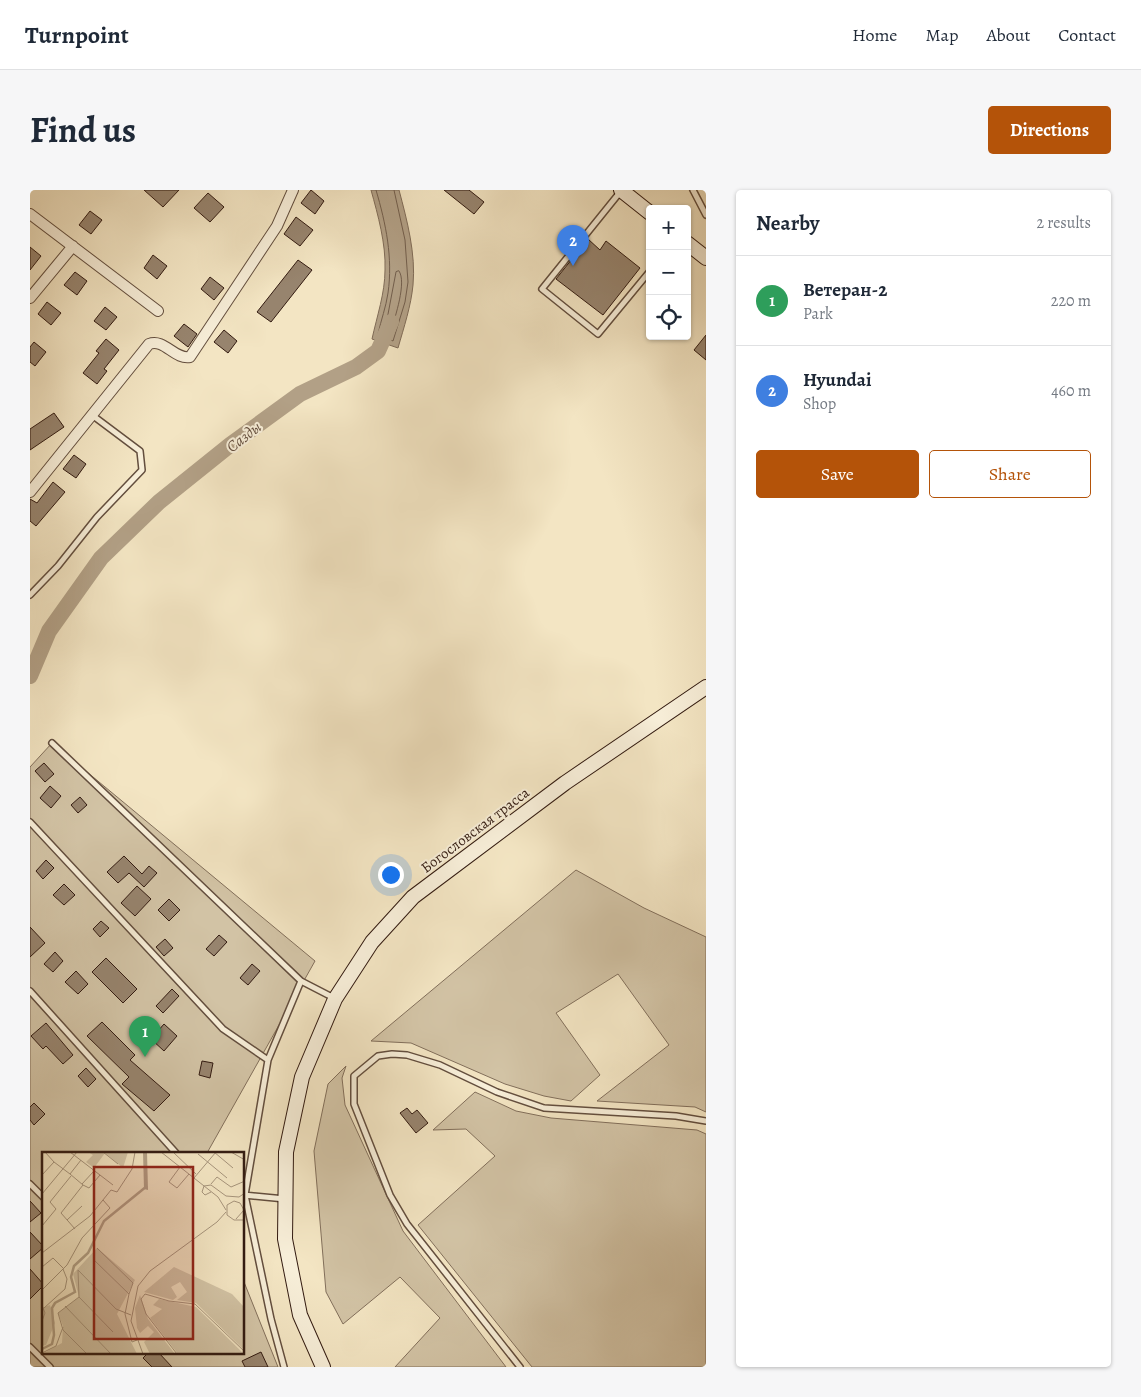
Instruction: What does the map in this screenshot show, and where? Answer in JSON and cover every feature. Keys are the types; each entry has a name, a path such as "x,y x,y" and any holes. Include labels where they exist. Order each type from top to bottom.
{"main road":[{"path":"621,190 646,210"},
{"path":"691,246 706,258"},
{"name":"Богословская трасса","path":"323,1367 300,1315 285,1239 286,1152 302,1077 335,999 372,942 413,897 565,783 706,687"}],"street":[{"path":"30,492 150,344 158,343 182,357 190,357 278,226 293,190"},
{"path":"30,214 158,311"},
{"path":"30,298 73,246"}],"lane":[{"path":"621,190 542,289 598,334 646,276"},
{"path":"693,190 706,215"},
{"path":"30,595 58,566 97,517 142,470 140,451 92,415"},
{"path":"52,743 301,981 335,999"},
{"path":"30,822 223,1029 268,1060"},
{"path":"245,1189 268,1060 301,981"},
{"path":"30,991 175,1152"},
{"path":"520,1367 407,1224 390,1195 354,1104 354,1076 378,1056 392,1054 407,1055 440,1064 497,1092 544,1108 676,1116 706,1121"},
{"path":"30,1184 42,1196"},
{"path":"245,1195 286,1199"},
{"path":"245,1200 271,1319 284,1367"},
{"path":"30,1347 50,1367"}],"shaded area":[{"path":"52,743 315,961 208,1152 42,1152 42,1354 245,1354 245,1284 278,1367 30,1367 30,767"},
{"path":"576,870 644,908 706,937 706,1112 695,1107 597,1101 669,1045 618,974 556,1013 600,1075 571,1101 544,1096 505,1084 411,1043 371,1041"},
{"path":"346,1066 342,1078 345,1105 403,1231 506,1367 395,1367 440,1318 400,1277 343,1324 326,1292 314,1151 328,1084"},
{"path":"475,1092 516,1111 551,1118 697,1130 706,1134 706,1367 532,1367 418,1225 495,1156 466,1129 433,1130"}],"water":[{"path":"371,190 399,190 410,237 414,273 413,285 409,309 398,348 372,339 384,287 385,260 381,230"}],"building":[{"path":"144,190 179,190 163,207"},
{"path":"311,190 324,201 315,214 301,203"},
{"path":"444,190 469,190 484,202 474,214"},
{"path":"208,193 224,207 210,222 194,208"},
{"path":"90,211 102,220 91,234 79,225"},
{"path":"296,217 313,230 300,246 284,234"},
{"path":"588,239 600,250 606,241 640,268 603,315 556,279"},
{"path":"30,247 41,256 30,270"},
{"path":"153,255 167,266 157,279 144,268"},
{"path":"298,260 312,270 271,322 257,312"},
{"path":"75,272 87,281 77,295 64,285"},
{"path":"210,277 224,288 214,300 201,289"},
{"path":"47,302 61,313 51,325 38,314"},
{"path":"105,307 117,317 106,330 94,321"},
{"path":"184,324 197,334 188,347 174,336"},
{"path":"224,330 237,341 228,353 214,342"},
{"path":"706,335 706,360 694,350"},
{"path":"106,339 119,350 104,369 107,371 97,384 83,373 99,353 96,351"},
{"path":"34,342 46,352 35,366 30,362 30,347"},
{"path":"54,413 64,427 30,450 30,429"},
{"path":"74,455 86,464 76,478 63,469"},
{"path":"53,482 65,492 36,526 30,521 30,499 37,503"},
{"path":"44,763 54,774 45,782 35,771"},
{"path":"50,786 61,796 51,808 40,798"},
{"path":"80,797 87,805 78,813 71,805"},
{"path":"124,856 142,874 149,866 157,873 144,887 129,873 118,883 107,872"},
{"path":"46,860 54,868 43,879 36,871"},
{"path":"64,884 75,895 64,905 53,895"},
{"path":"137,886 151,899 135,916 121,903"},
{"path":"169,899 180,910 169,921 158,910"},
{"path":"101,921 109,928 100,937 93,929"},
{"path":"30,927 45,943 30,957"},
{"path":"219,935 227,942 214,956 206,949"},
{"path":"165,939 173,948 164,956 156,947"},
{"path":"55,952 63,961 53,972 44,964"},
{"path":"106,958 137,989 123,1003 92,972"},
{"path":"252,964 260,971 248,985 240,978"},
{"path":"76,971 88,984 78,994 65,982"},
{"path":"172,989 179,996 163,1013 156,1006"},
{"path":"102,1022 135,1055 130,1060 170,1095 154,1111 122,1084 129,1077 87,1036"},
{"path":"46,1023 73,1055 63,1064 46,1046 43,1049 31,1036"},
{"path":"164,1024 177,1036 164,1051 151,1039"},
{"path":"202,1061 213,1063 210,1078 199,1075"},
{"path":"86,1068 96,1079 88,1087 78,1076"},
{"path":"34,1103 45,1114 34,1125 30,1120 30,1107"},
{"path":"407,1108 412,1114 417,1110 428,1123 416,1133 400,1113"},
{"path":"30,1201 41,1213 30,1222"},
{"path":"30,1232 42,1245 42,1249 30,1259"},
{"path":"30,1269 42,1283 42,1287 30,1299"},
{"path":"261,1352 268,1367 245,1367 242,1361"},
{"path":"147,1354 160,1354 172,1367 152,1367 143,1358"}],"waterway":[{"name":"Сазды","path":"30,676 49,631 101,558 159,502 230,445 300,394 356,367 378,351 391,322"}],"place":[{"name":"Hyundai","path":"573,266"},
{"name":"Ветеран-2","path":"145,1057"}]}
